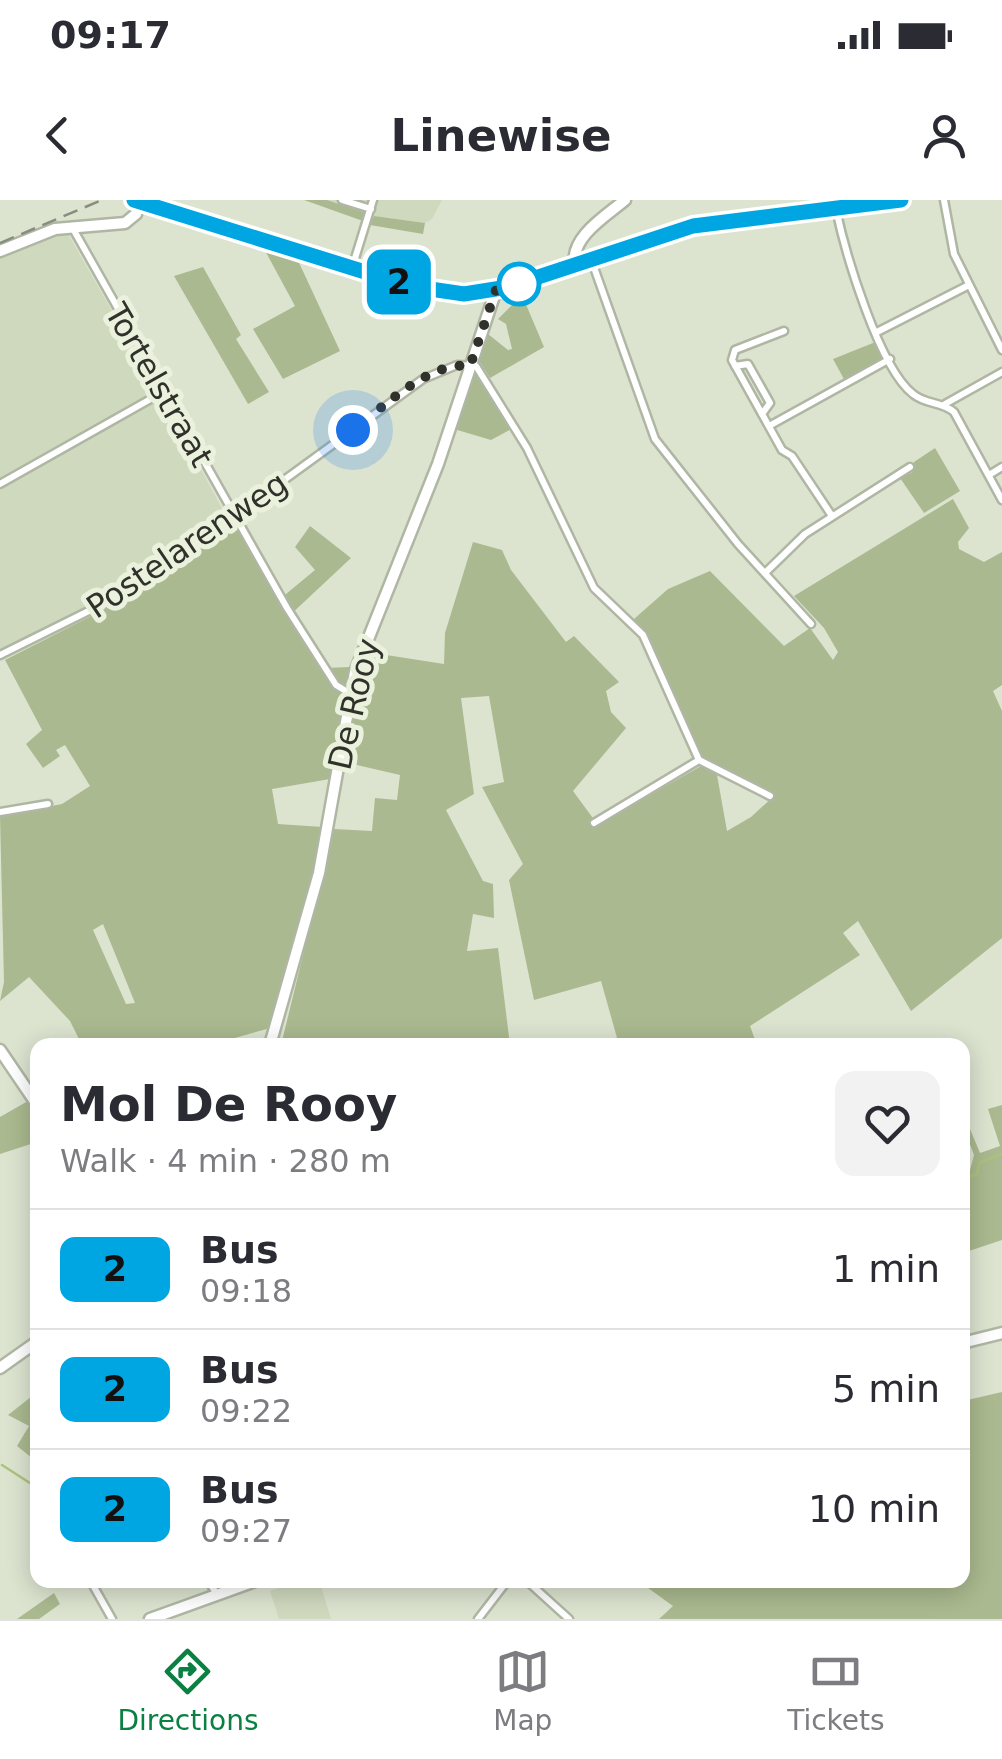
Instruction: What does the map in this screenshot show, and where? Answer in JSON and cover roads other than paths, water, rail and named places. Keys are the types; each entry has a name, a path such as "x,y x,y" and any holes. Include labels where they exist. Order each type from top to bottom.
{"street":[{"path":"342,200 370,209"},
{"path":"352,268 374,200"},
{"path":"625,200 578,245 655,438 811,624"},
{"path":"0,251 72,226 125,223 136,214 137,201 432,292 482,292 693,226 901,200"},
{"path":"944,200 950,243 998,333 1002,350"},
{"path":"836,208 863,304 890,359 913,395 945,404 1002,500"},
{"name":"Tortelstraat","path":"72,226 312,648 336,684 350,693"},
{"path":"877,332 969,284"},
{"name":"De Rooy","path":"272,1038 320,873 350,693 364,644 438,464 496,290"},
{"path":"482,292 488,316"},
{"path":"784,331 734,350 735,366 769,426 832,516"},
{"path":"769,426 890,359"},
{"name":"Postelarenweg","path":"0,655 131,591 423,379 457,365 470,366"},
{"path":"470,366 480,368 518,432 594,588 643,635 699,760 770,796"},
{"path":"945,404 1002,372"},
{"path":"0,484 163,392"},
{"path":"989,475 1002,466"},
{"path":"765,573 805,534 910,467"},
{"path":"594,823 699,760"},
{"path":"0,812 48,804"},
{"path":"0,1050 30,1094"},
{"path":"970,1340 1002,1334"},
{"path":"0,1366 30,1347"},
{"path":"95,1588 112,1619"},
{"path":"213,1588 216,1594"},
{"path":"150,1619 234,1588"},
{"path":"478,1619 502,1588"},
{"path":"535,1588 569,1619"},
{"path":"183,1605 188,1619"}],"waterway":[{"path":"970,1177 977,1174 979,1163 1002,1154"},
{"path":"2,1465 30,1483"}],"railway":[{"path":"0,243 102,200"}]}
